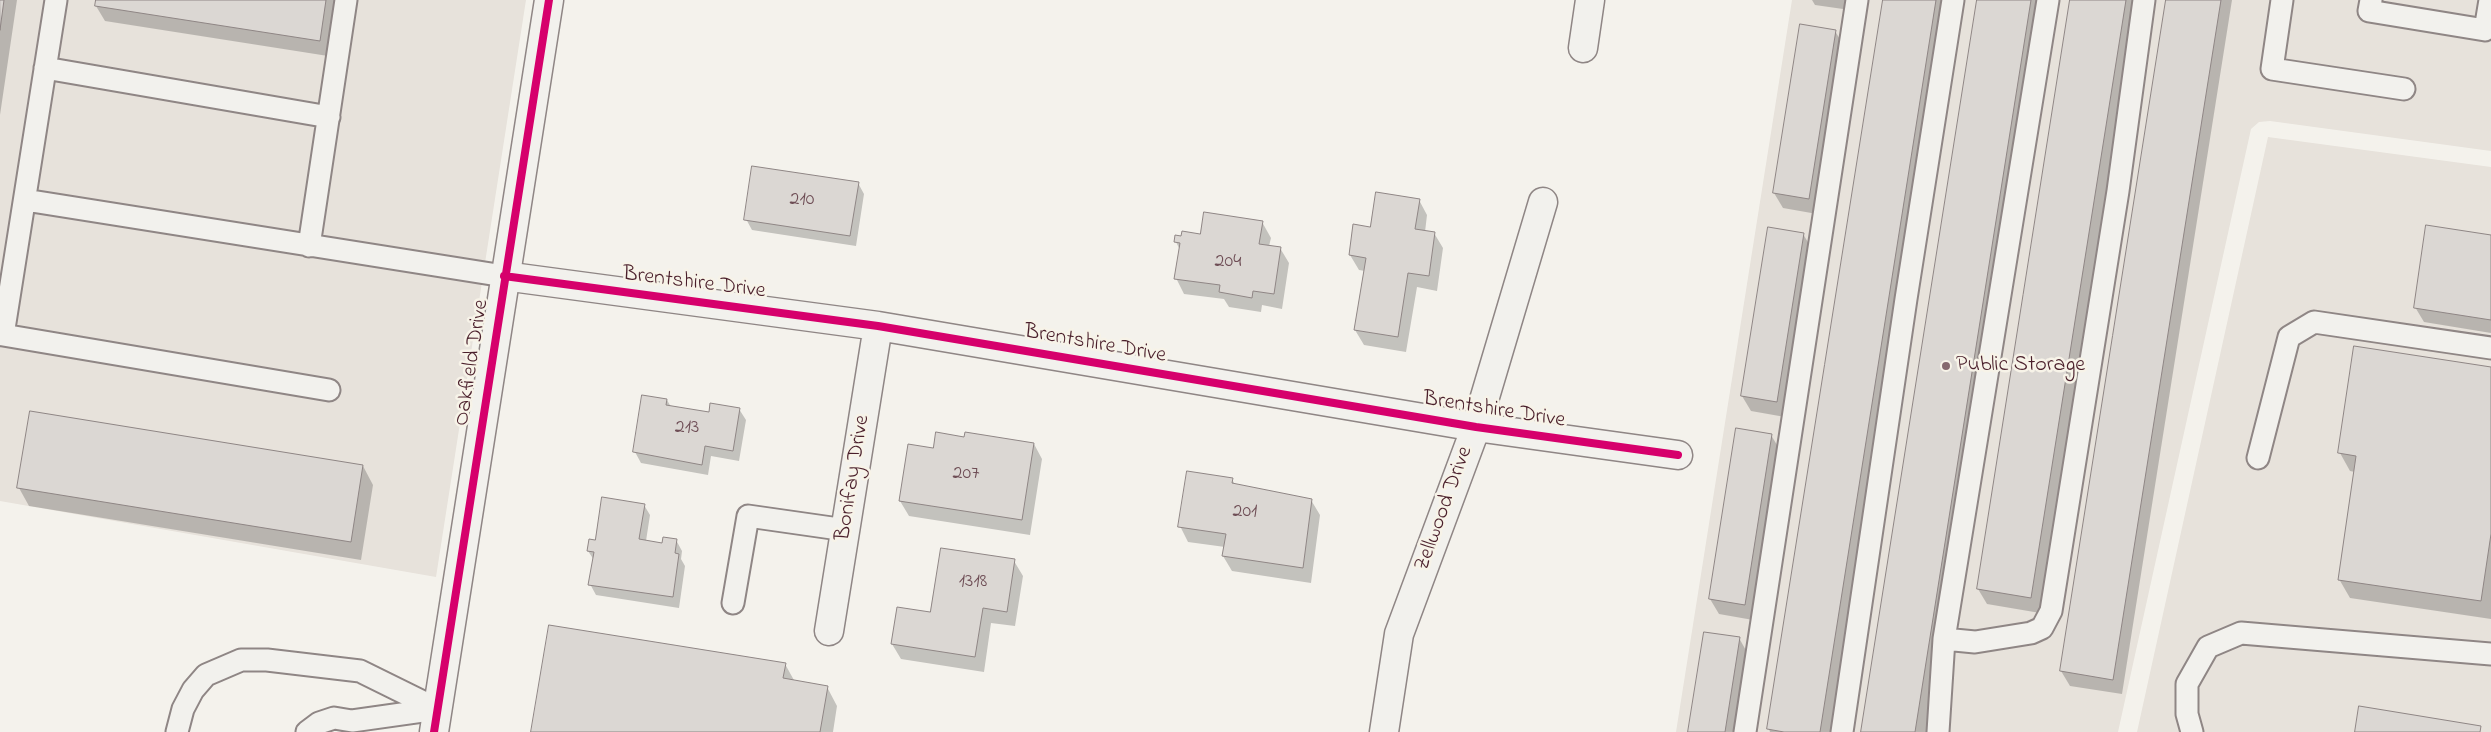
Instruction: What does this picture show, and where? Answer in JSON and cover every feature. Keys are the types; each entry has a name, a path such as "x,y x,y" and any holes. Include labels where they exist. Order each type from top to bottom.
{"street":[{"name":"Oakfield Drive","path":"436,720 504,276 549,0"},
{"path":"1583,48 1590,0"},
{"name":"Zellwood Drive","path":"1384,732 1399,634 1476,427 1544,202"},
{"name":"Brentshire Drive","path":"504,276 878,326 1476,427 1678,454"},
{"name":"Bonifay Drive","path":"829,630 878,326"}],"lane":[{"path":"56,0 3,336 330,390"},
{"path":"309,246 346,0"},
{"path":"1745,732 1857,0"},
{"path":"1842,732 1906,299 1953,0"},
{"path":"1938,732 1944,639 2048,0"},
{"path":"1944,639 1975,642 2031,633 2042,628 2051,611 2118,191 2144,0"},
{"path":"2282,0 2272,69 2404,89"},
{"path":"2371,0 2370,11 2485,30 2490,0"},
{"path":"45,68 329,117"},
{"path":"24,200 504,276"},
{"path":"2258,458 2289,338 2314,322 2491,348"},
{"path":"733,603 748,516 846,530"},
{"path":"2192,732 2186,714 2187,684 2208,647 2242,632 2491,654"},
{"path":"177,732 183,709 193,690 206,675 241,660 267,660 360,671 436,720"},
{"path":"307,732 319,723 334,718 352,721 436,720"}],"shaded area":[{"path":"0,0 526,0 436,577 0,501"},
{"path":"1792,0 2491,0 2491,151 2270,121 2259,122 2251,129 2118,732 1676,732"},
{"path":"2268,137 2491,167 2491,732 2137,732"}],"building":[{"path":"0,0 4,0 0,30"},
{"path":"96,0 326,0 320,41 95,6"},
{"path":"1883,0 1936,0 1820,732 1784,732 1767,729"},
{"name":"Public Storage","path":"1977,0 2031,0 1915,732 1861,732"},
{"path":"2070,0 2126,0 2031,598 1977,589"},
{"path":"2166,0 2221,0 2113,680 2060,671"},
{"path":"1800,24 1836,30 1809,199 1773,193"},
{"path":"752,166 859,182 850,236 744,220"},
{"path":"1376,192 1420,199 1415,229 1435,232 1429,276 1408,273 1398,337 1354,330 1366,258 1349,255 1353,224 1370,227"},
{"path":"1204,212 1263,221 1259,244 1281,247 1274,294 1253,291 1252,298 1219,292 1220,285 1174,279 1180,243 1174,242 1175,235 1181,236 1182,231 1200,234"},
{"path":"2426,225 2491,235 2491,320 2414,308"},
{"path":"1768,227 1804,233 1777,402 1741,396"},
{"path":"2354,346 2491,367 2491,534 2481,601 2338,580 2356,456 2338,453"},
{"path":"642,395 667,399 666,405 709,412 710,403 740,408 733,451 705,446 702,465 633,452"},
{"path":"30,411 363,465 351,542 17,488"},
{"path":"1736,428 1772,434 1745,605 1709,599"},
{"path":"936,432 964,437 965,432 1034,443 1022,520 899,501 908,444 933,448"},
{"path":"1187,471 1233,478 1232,483 1312,499 1303,568 1222,556 1226,534 1178,527"},
{"path":"602,497 645,504 639,539 662,543 663,537 677,539 675,553 679,554 673,597 588,585 594,552 587,551 589,539 595,540"},
{"path":"941,548 1015,559 1007,612 983,608 975,657 891,644 897,607 930,612"},
{"path":"549,625 786,663 783,678 828,686 820,732 531,732"},
{"path":"1704,632 1740,637 1725,732 1688,732"},
{"path":"2359,706 2481,726 2480,732 2355,732"}],"cycle path":[{"path":"434,732 549,0"},
{"path":"504,276 878,326 1476,427 1678,455"}],"place":[{"name":"Public Storage","path":"1946,366"}]}
